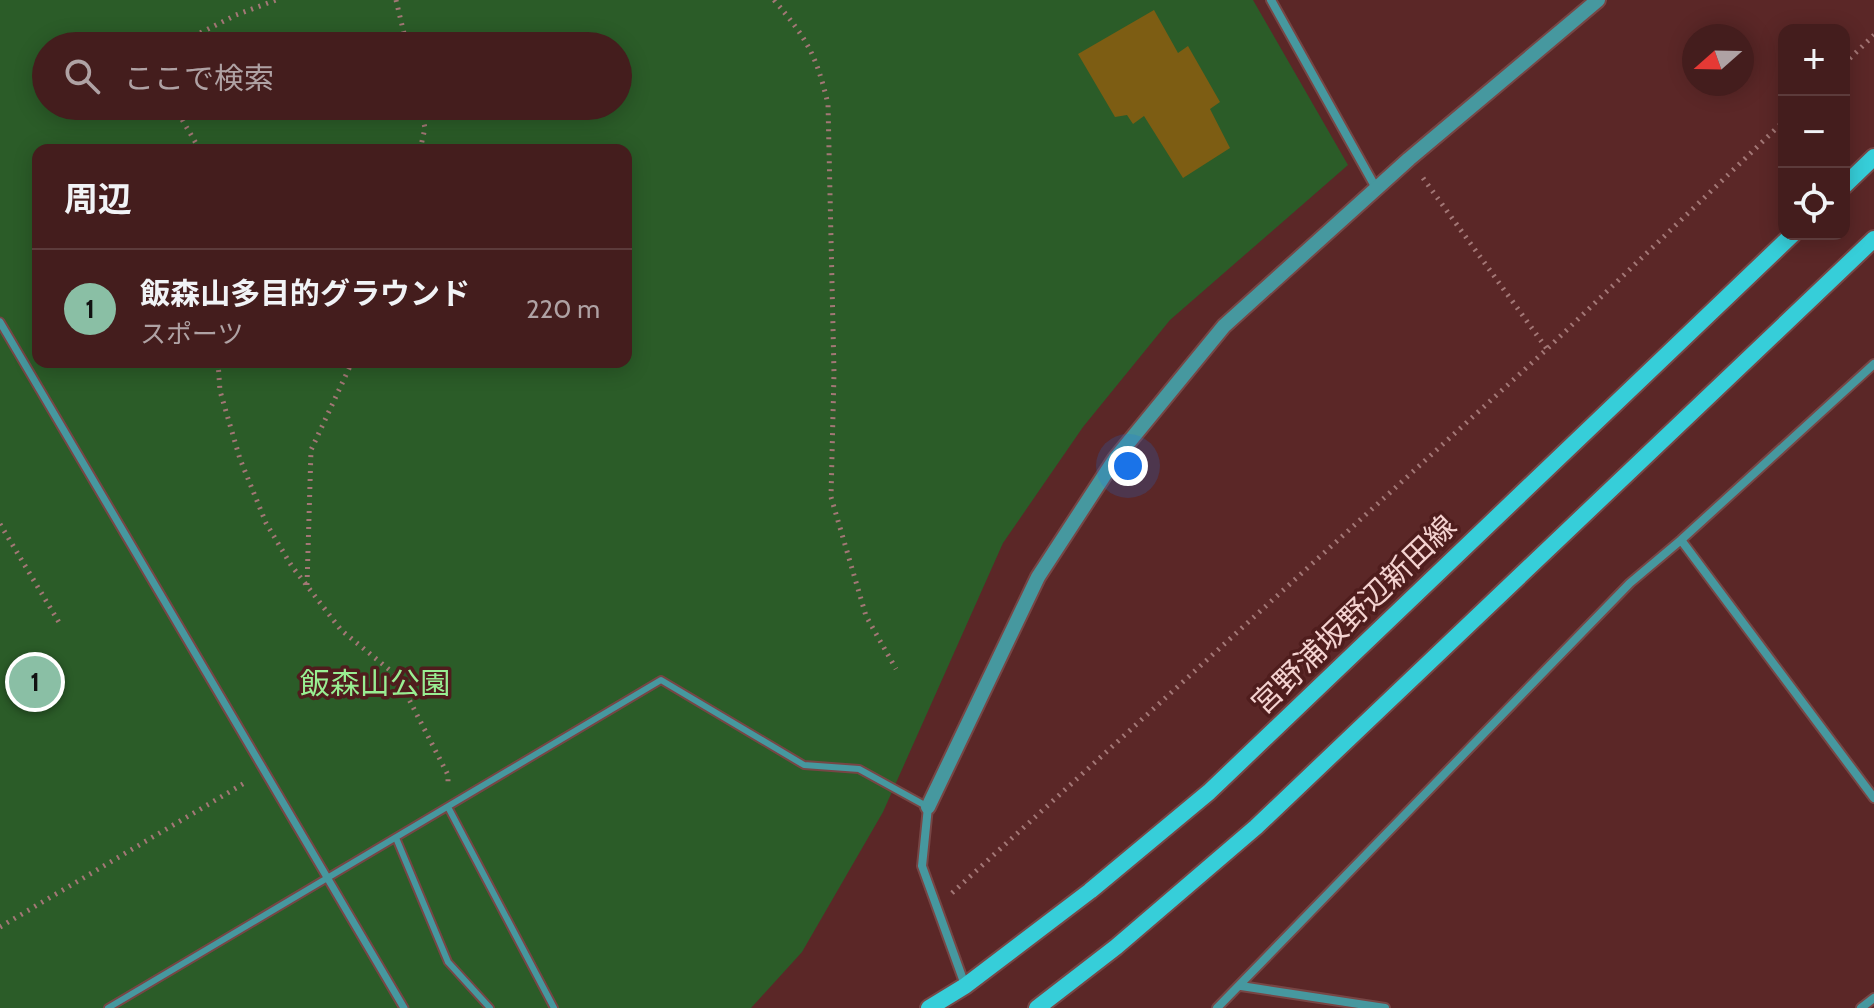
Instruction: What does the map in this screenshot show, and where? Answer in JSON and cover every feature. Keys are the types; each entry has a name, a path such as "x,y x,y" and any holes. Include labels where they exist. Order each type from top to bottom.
{"main road":[{"path":"1850,180 1874,157"},
{"path":"1037,1008 1116,947 1256,827 1874,239"},
{"name":"宮野浦坂野辺新田線","path":"929,1008 965,986 1090,891 1209,792 1787,240"}],"street":[{"path":"1271,0 1376,188"},
{"path":"965,986 922,866 928,807 1038,577 1115,459 1224,326 1409,159 1598,0"},
{"path":"0,322 404,1008"},
{"path":"1217,1008 1630,583 1874,364"},
{"path":"1681,540 1874,798"},
{"path":"1241,986 1385,1008"},
{"path":"1861,1008 1874,998"}],"lane":[{"path":"108,1008 661,680 804,765 859,769 928,807"},
{"path":"448,807 554,1008"},
{"path":"396,838 448,962 490,1008"}],"path":[{"path":"202,32 276,0"},
{"path":"396,0 404,32"},
{"path":"774,0 799,29 818,62 828,104 834,373 831,497 866,616 896,669"},
{"path":"1850,58 1874,35"},
{"path":"182,120 196,144"},
{"path":"421,144 425,128 423,120"},
{"path":"937,907 1547,349 1778,127"},
{"path":"1409,159 1547,349"},
{"path":"218,368 220,391 240,459 266,523 307,586 341,630 397,676 448,775 448,807"},
{"path":"307,586 311,450 349,368"},
{"path":"0,524 60,624"},
{"path":"0,927 264,772"}],"green space":[{"name":"飯森山公園","path":"0,0 1253,0 1348,165 1170,320 1083,427 1003,543 883,812 802,952 751,1008 0,1008"}],"building":[{"path":"1154,10 1178,53 1188,46 1220,102 1210,109 1230,148 1183,178 1144,116 1133,124 1127,115 1115,117 1078,54"}],"place":[{"name":"飯森山多目的グラウンド","path":"35,682"}]}
